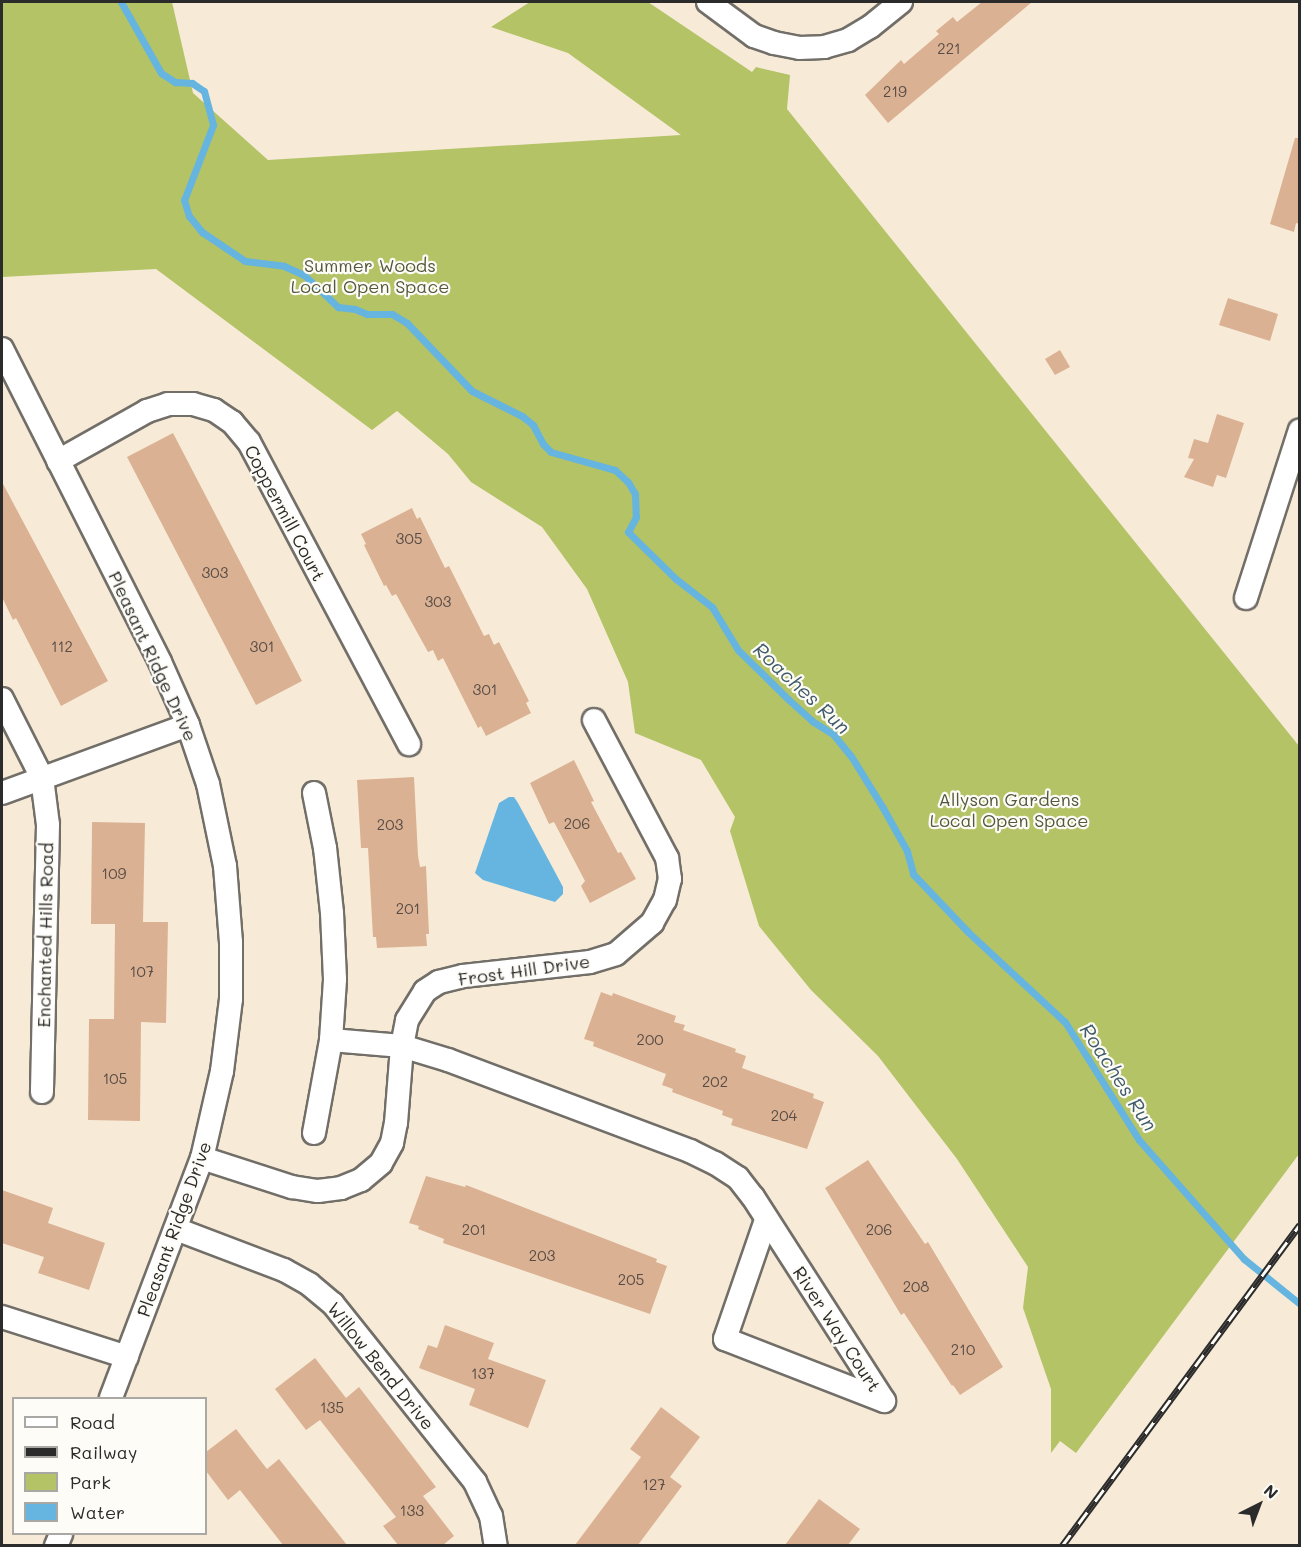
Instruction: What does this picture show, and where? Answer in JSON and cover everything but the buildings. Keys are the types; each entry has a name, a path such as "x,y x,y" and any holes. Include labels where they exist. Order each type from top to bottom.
{"street":[{"path":"708,2 754,36 799,48 824,47 848,40 870,27 901,2"},
{"name":"Pleasant Ridge Drive","path":"2,349 160,662 188,724 208,784 225,866 231,942 231,999 222,1071 202,1158 111,1397"},
{"name":"Coppermill Court","path":"58,461 147,411 168,404 193,404 214,410 232,422 249,442 409,744"},
{"path":"1246,598 1299,430"},
{"name":"Enchanted Hills Road","path":"2,699 42,778 48,825 42,1092"},
{"name":"Frost Hill Drive","path":"202,1158 292,1187 318,1191 341,1188 361,1180 381,1163 392,1143 396,1123 402,1046 407,1020 425,991 439,982 463,976 590,962 616,954 652,923 665,900 670,879 667,858 594,720"},
{"path":"2,793 188,724"},
{"path":"314,794 326,848 335,979 331,1040 314,1133"},
{"name":"River Way Court","path":"331,1040 402,1046 492,1074 690,1151 738,1178 766,1220 799,1270 884,1401 725,1339 766,1220"},
{"name":"Willow Bend Drive","path":"176,1229 284,1270 309,1284 333,1304 475,1482 491,1516 496,1545"},
{"path":"2,1317 127,1357"}],"green space":[{"name":"Allyson Gardens Local Open Space","path":"2,2 172,2 193,93 268,160 681,135 568,53 491,27 530,2 648,2 752,72 756,67 790,75 787,109 1299,746 1299,1154 1076,1453 1060,1441 1051,1453 1051,1389 1023,1308 1028,1267 957,1159 878,1056 811,990 759,926 730,831 735,817 701,760 635,733 628,682 587,589 542,527 471,482 448,454 397,411 372,430 156,269 2,277"}],"water":[{"path":"509,797 514,797 518,803 563,887 563,894 555,902 483,880 475,873 499,803"}],"waterway":[{"name":"Roaches Run","path":"121,2 161,73 175,82 192,83 204,91 213,125 184,200 189,216 202,232 245,261 284,266 304,275 338,307 355,309 367,314 392,314 407,323 472,391 522,416 533,425 543,444 551,452 615,470 628,482 635,494 636,517 628,532 676,579 712,607 738,650 812,721 833,734 851,756 883,808 907,851 913,874 968,932 1065,1022 1139,1140 1244,1259 1300,1304"}],"railway":[{"path":"1062,1546 1300,1224"}],"park label":[{"name":"Summer Woods Local Open Space","path":"370,276"}]}
